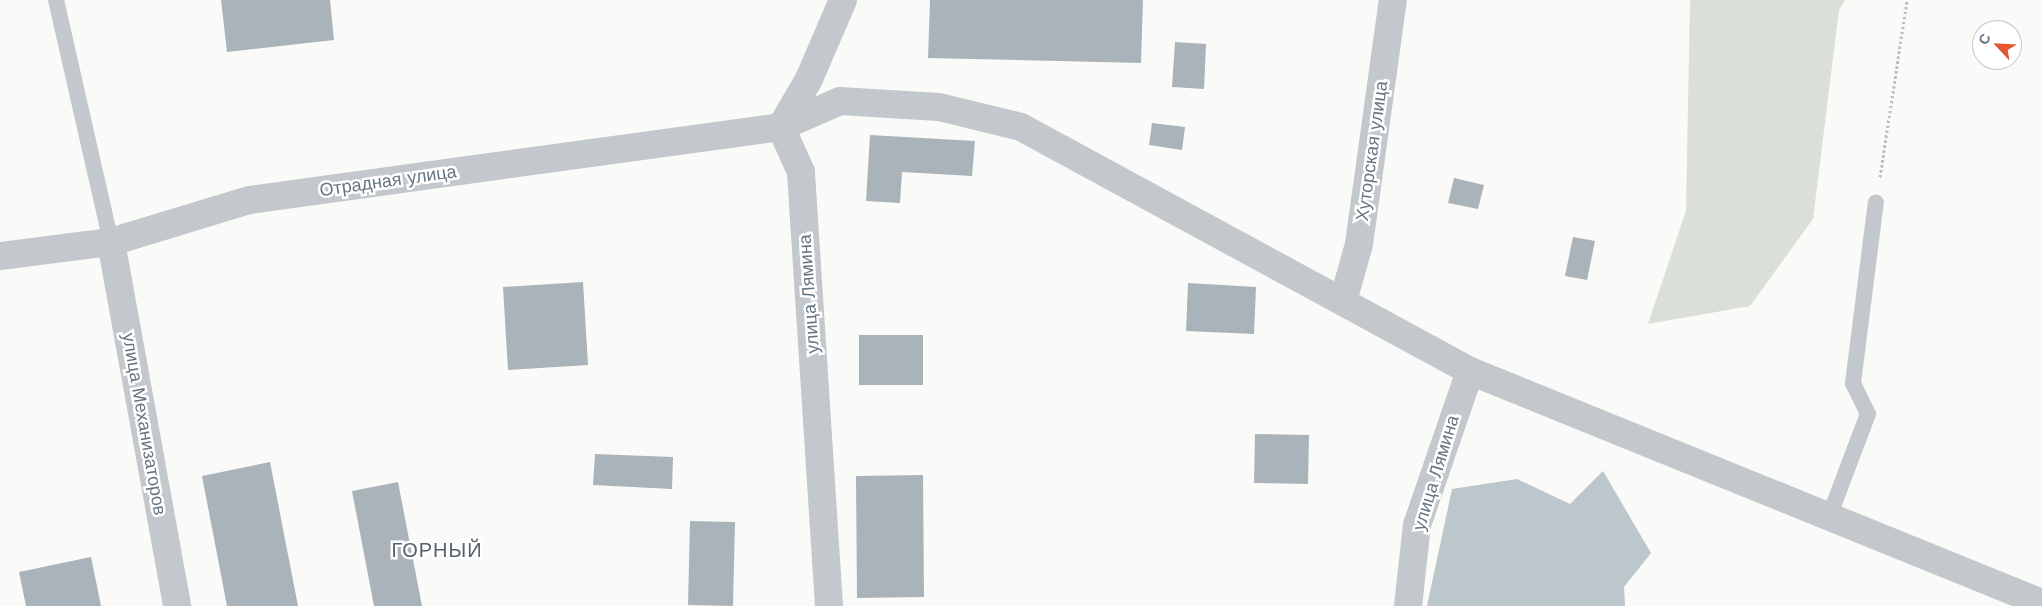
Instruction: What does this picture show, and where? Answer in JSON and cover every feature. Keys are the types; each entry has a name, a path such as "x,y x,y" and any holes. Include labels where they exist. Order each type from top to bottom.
{"street":[{"path":"781,127 809,79 843,0"},
{"name":"Хуторская улица","path":"1343,301 1358,244 1393,0"},
{"name":"Отрадная улица","path":"0,256 111,242 248,200 781,127 840,101 939,107 1021,127 1470,371 2042,603"},
{"name":"улица Лямина","path":"781,127 801,172 829,606"},
{"name":"улица Механизаторов","path":"111,242 177,606"},
{"name":"улица Лямина","path":"1408,606 1417,525 1470,371"}],"lane":[{"path":"56,0 111,242"},
{"path":"1829,517 1868,414 1853,382 1876,202"}],"path":[{"path":"1876,202 1907,0"}],"shaded area":[{"path":"1690,0 1845,0 1839,10 1813,219 1750,306 1648,324 1686,211"},
{"path":"1603,471 1651,553 1624,587 1625,606 1427,606 1452,489 1517,479 1570,504"}],"building":[{"path":"221,0 330,0 334,40 227,52"},
{"path":"930,0 1143,0 1141,63 928,58"},
{"path":"1175,42 1206,44 1204,89 1172,87"},
{"path":"1152,123 1185,127 1182,150 1149,145"},
{"path":"870,135 975,141 972,176 902,172 900,203 866,201"},
{"path":"1454,178 1484,185 1478,209 1448,203"},
{"path":"1573,237 1595,241 1587,280 1565,276"},
{"path":"583,282 588,365 508,370 503,287"},
{"path":"1188,283 1256,287 1254,334 1186,331"},
{"path":"859,335 923,335 923,385 859,385"},
{"path":"1255,434 1309,435 1308,484 1254,483"},
{"path":"595,454 673,457 672,489 593,485"},
{"path":"270,462 298,606 227,606 202,476"},
{"path":"923,475 924,597 857,598 856,476"},
{"path":"398,482 422,606 374,606 352,491"},
{"path":"690,521 735,522 733,606 688,605"},
{"path":"91,557 101,606 26,606 19,572"}],"district":[{"name":"ГОРНЫЙ","path":"437,550"}]}
